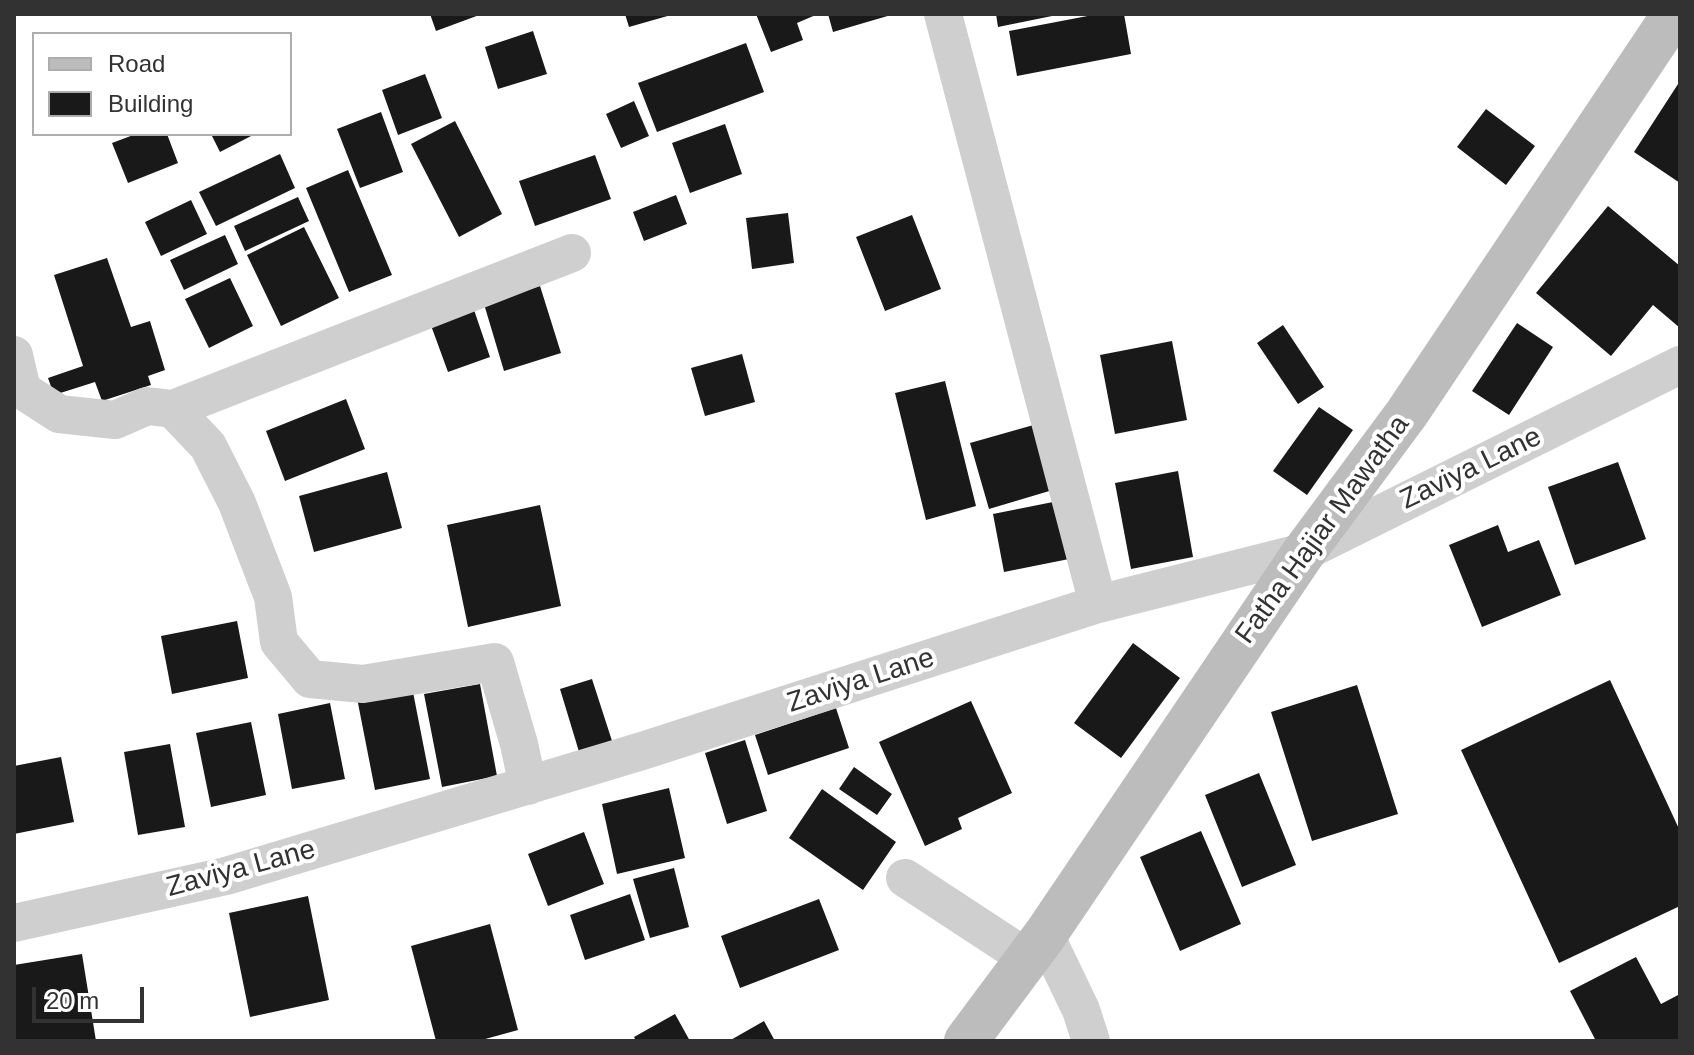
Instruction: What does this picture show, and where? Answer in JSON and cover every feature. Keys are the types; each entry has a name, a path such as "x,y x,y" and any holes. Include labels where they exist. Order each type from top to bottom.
{"street":[{"path":"943,14 1098,604"},
{"name":"Fatha Hajiar Mawatha","path":"966,1041 1036,947 1304,552 1407,413 1674,14"},
{"path":"14,355 22,390 59,414 115,420 147,406 173,409 572,253"},
{"name":"Zaviya Lane","path":"14,923 226,876 528,786 1098,604 1304,552 1680,365"},
{"path":"173,409 208,446 237,503 273,597 279,642 310,679 363,684 495,662 528,786"},
{"path":"905,878 1036,947 1081,1010 1091,1041"}],"building":[{"path":"430,14 482,14 436,31"},
{"path":"625,14 671,14 671,15 629,27"},
{"path":"756,14 818,14 797,23 803,40 771,52"},
{"path":"828,14 891,14 891,15 833,32"},
{"path":"996,14 1057,14 1057,15 998,27"},
{"path":"1098,14 1124,14 1131,54 1017,76 1009,31"},
{"path":"533,31 547,74 498,89 485,47"},
{"path":"746,43 764,92 657,132 638,83"},
{"path":"425,74 442,118 398,135 382,90"},
{"path":"1680,81 1680,183 1634,152"},
{"path":"634,101 649,136 621,148 606,114"},
{"path":"1486,109 1535,146 1506,185 1457,147"},
{"path":"381,112 403,172 360,188 337,129"},
{"path":"455,121 502,214 459,237 411,144"},
{"path":"725,124 742,174 690,193 672,143"},
{"path":"131,136 168,136 178,163 128,183 112,143"},
{"path":"212,136 251,136 220,152"},
{"path":"280,154 295,188 216,226 199,192"},
{"path":"595,155 611,199 535,226 519,181"},
{"path":"348,170 392,275 349,292 306,188"},
{"path":"676,195 687,224 644,241 633,212"},
{"path":"298,197 309,221 245,251 234,226"},
{"path":"191,200 207,234 161,256 145,222"},
{"path":"1608,206 1680,266 1680,328 1653,305 1611,356 1536,293"},
{"path":"788,213 794,263 752,269 746,218"},
{"path":"912,215 941,289 885,311 856,237"},
{"path":"304,227 339,298 281,326 247,255"},
{"path":"225,235 238,264 184,290 170,260"},
{"path":"107,258 131,327 150,321 165,370 148,376 151,385 102,401 95,382 54,395 48,378 83,366 54,275"},
{"path":"230,278 253,326 209,348 185,299"},
{"path":"540,286 561,353 504,371 484,304"},
{"path":"472,304 490,357 448,372 429,320"},
{"path":"1517,323 1553,347 1509,415 1472,391"},
{"path":"1283,325 1324,387 1298,404 1257,343"},
{"path":"1172,341 1187,420 1115,434 1100,355"},
{"path":"742,354 755,402 705,416 691,368"},
{"path":"945,381 976,506 926,520 895,393"},
{"path":"346,399 365,449 285,481 266,431"},
{"path":"1319,407 1353,430 1307,495 1273,471"},
{"path":"1037,424 1056,489 989,509 970,443"},
{"path":"1618,462 1646,539 1575,565 1548,487"},
{"path":"1178,471 1193,557 1131,569 1115,483"},
{"path":"387,472 402,528 314,552 299,496"},
{"path":"1058,501 1069,559 1004,572 993,514"},
{"path":"540,505 561,606 468,627 447,525"},
{"path":"1498,525 1508,552 1539,540 1561,595 1482,627 1449,545"},
{"path":"237,621 248,678 172,694 161,636"},
{"path":"1133,643 1180,678 1121,758 1074,723"},
{"path":"592,679 613,744 580,755 560,689"},
{"path":"1610,680 1680,831 1680,906 1559,963 1461,750"},
{"path":"480,684 497,776 442,787 424,694"},
{"path":"1357,685 1398,814 1312,841 1271,712"},
{"path":"412,687 430,779 375,790 357,698"},
{"path":"971,701 1012,793 958,818 962,829 925,846 879,742"},
{"path":"330,703 345,779 292,789 278,714"},
{"path":"836,708 849,748 768,775 755,735"},
{"path":"251,722 266,795 211,807 196,733"},
{"path":"745,740 767,811 727,824 705,753"},
{"path":"170,744 185,827 138,835 124,752"},
{"path":"61,757 74,822 14,834 14,766"},
{"path":"854,767 892,794 877,815 839,789"},
{"path":"1259,773 1296,865 1242,887 1205,795"},
{"path":"669,788 685,858 617,874 602,804"},
{"path":"822,789 896,842 863,890 789,838"},
{"path":"1201,831 1241,924 1180,951 1140,857"},
{"path":"584,832 604,884 548,906 528,854"},
{"path":"674,868 689,927 650,938 633,879"},
{"path":"630,894 645,940 585,960 570,915"},
{"path":"308,896 329,1000 250,1017 229,913"},
{"path":"819,899 839,950 740,988 721,936"},
{"path":"490,924 518,1030 478,1041 436,1041 411,946"},
{"path":"82,954 96,1041 14,1041 14,965"},
{"path":"1636,957 1661,1004 1680,994 1680,1041 1596,1041 1570,991"},
{"path":"675,1014 690,1041 636,1041 634,1037"},
{"path":"764,1021 775,1041 729,1041"}]}
